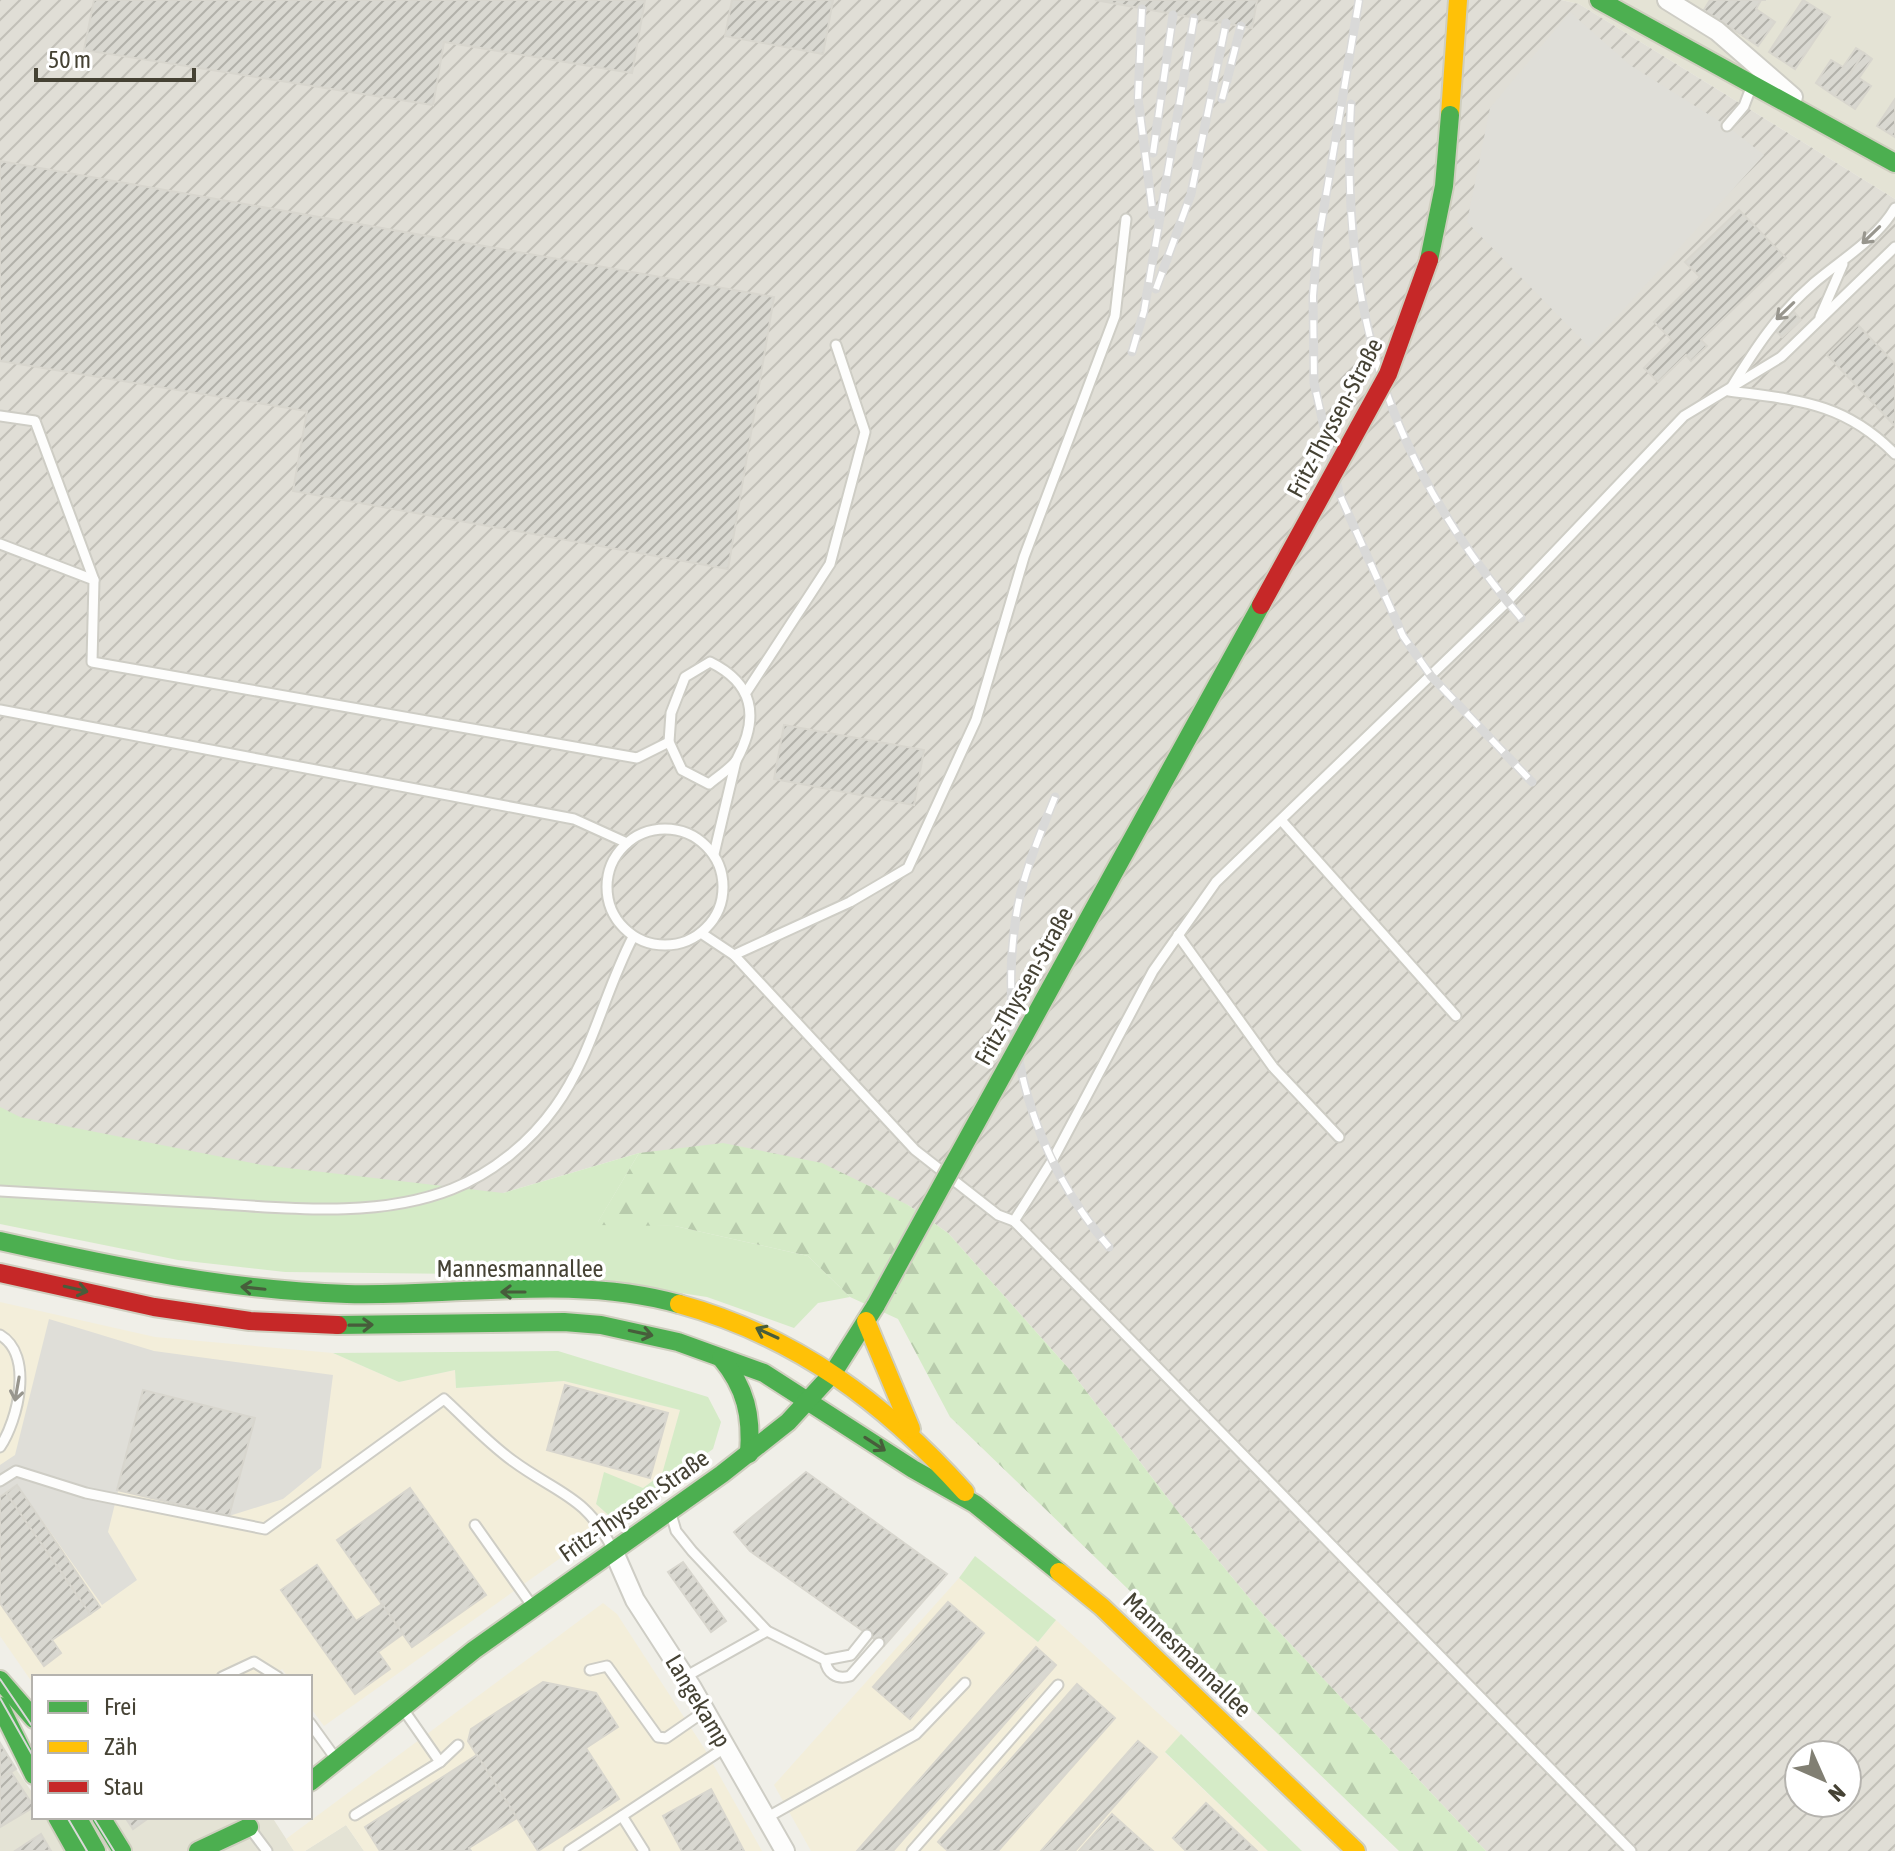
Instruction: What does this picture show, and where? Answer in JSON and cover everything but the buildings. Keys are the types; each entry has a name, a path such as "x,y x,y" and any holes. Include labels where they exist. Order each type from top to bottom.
{"street":[{"name":"Fritz-Thyssen-Straße","path":"312,1781 533,1607 749,1454 811,1401 833,1373 871,1313 1388,374 1416,312 1435,248 1445,195 1458,0"},
{"path":"1599,0 1753,82 1895,163"},
{"path":"1667,0 1717,31 1816,117"},
{"name":"Mannesmannallee","path":"0,1241 183,1280 264,1289 349,1294 618,1293 677,1303 746,1323 792,1346 833,1373 912,1431 975,1504"},
{"name":"Mannesmannallee","path":"0,1273 154,1307 250,1321 343,1325 564,1322 638,1331 718,1354 764,1373 913,1469 975,1504 1102,1607 1356,1851"},
{"path":"871,1313 912,1431"},
{"path":"718,1354 736,1374 751,1405 749,1454"},
{"name":"Langekamp","path":"613,1550 635,1600 685,1677 785,1851"},
{"path":"0,1680 32,1717"},
{"path":"3,1714 32,1747"},
{"path":"3,1714 32,1771"},
{"path":"58,1819 76,1851"},
{"path":"78,1819 96,1851"},
{"path":"102,1819 122,1851"},
{"path":"198,1851 256,1822"},
{"path":"226,1851 256,1822"}],"lane":[{"path":"1727,126 1744,106 1753,82"},
{"path":"1729,391 1768,327 1815,282 1844,261 1895,208"},
{"path":"734,955 850,902 908,868 976,720 1024,557 1115,316 1126,219"},
{"path":"1014,1221 1052,1161 1153,971 1216,882 1507,602 1684,416 1781,357 1895,247"},
{"path":"1818,321 1844,261"},
{"path":"747,691 830,564 865,432 836,345"},
{"path":"1729,391 1810,401 1833,410 1895,454"},
{"path":"0,416 35,421 94,580 92,662 637,758 669,742"},
{"path":"0,544 94,580"},
{"path":"714,854 736,761 749,722 747,691 732,672 710,662 685,677 671,713 669,742 682,770 709,784 736,761"},
{"path":"0,710 574,819 627,843"},
{"path":"1281,820 1456,1016"},
{"path":"672,829 692,835 714,854 722,872 724,894 718,914 701,933 679,945 652,945 633,937 617,921 608,903 607,886 610,866 627,843 644,832 672,829"},
{"path":"701,933 734,955 915,1150 998,1215 1014,1221 1631,1851"},
{"path":"1178,935 1273,1067 1339,1137"},
{"path":"0,1191 298,1207 397,1203 454,1188 486,1172 518,1148 554,1109 584,1057 614,973 633,937"},
{"path":"0,1335 9,1341 21,1369 9,1433 0,1447"},
{"path":"0,1481 16,1471 86,1493 265,1529 444,1399 512,1461 585,1506 603,1528 613,1550"},
{"path":"670,1510 676,1531 692,1551 767,1631 825,1660 851,1655 867,1635"},
{"path":"475,1525 533,1607"},
{"path":"685,1677 767,1631"},
{"path":"825,1660 826,1670 833,1675 850,1676 879,1643"},
{"path":"226,1675 254,1662 275,1675"},
{"path":"590,1670 607,1666 658,1737 666,1738 705,1711"},
{"path":"766,1818 916,1734 965,1683"},
{"path":"912,1851 1058,1685"},
{"path":"403,1709 440,1762"},
{"path":"312,1726 338,1762"},
{"path":"355,1815 440,1762 458,1745"},
{"path":"569,1851 726,1747"},
{"path":"622,1816 644,1851"},
{"path":"256,1822 267,1851"}],"shaded area":[{"path":"0,0 1561,0 1579,4 1895,199 1895,1851 1486,1851 1265,1617 1179,1513 1070,1370 948,1233 908,1205 639,1153 503,1193 0,1209"},
{"path":"1561,0 1895,0 1895,199 1579,4"},
{"path":"1570,12 1630,65 1727,126 1764,155 1589,347 1467,222 1490,108"},
{"path":"0,1302 155,1337 333,1353 399,1382 455,1370 456,1388 564,1381 680,1410 663,1474 643,1488 605,1473 596,1504 614,1520 324,1726 312,1710 312,1675 286,1675 282,1669 274,1675 32,1675 32,1682 0,1636"},
{"path":"49,1319 154,1351 333,1375 321,1468 283,1499 229,1516 255,1418 143,1390 108,1532 137,1580 102,1605 17,1485 0,1496 0,1465 15,1455"},
{"path":"959,1578 1038,1642 1056,1620 1181,1734 1165,1753 1268,1851 811,1851 774,1785"},
{"path":"603,1603 617,1614 704,1748 762,1851 364,1851 346,1825 305,1851 294,1851 286,1839"},
{"path":"0,1746 32,1792 32,1819 273,1819 294,1851 0,1851"},
{"path":"346,1825 364,1851 305,1851"}],"green space":[{"path":"0,1107 20,1117 262,1165 503,1193 639,1153 598,1222 675,1226 808,1256 850,1297 818,1303 794,1328 707,1297 562,1275 285,1272 178,1260 0,1224"},
{"path":"723,1143 822,1163 908,1205 948,1233 1070,1370 1179,1513 1265,1617 1486,1851 1399,1851 950,1417 898,1319 850,1297 808,1256 675,1226 596,1225 639,1153"},
{"path":"558,1351 708,1397 721,1422 713,1449 614,1520 596,1504 604,1472 643,1488 662,1474 680,1410 564,1381 456,1388 455,1370 399,1382 333,1353"},
{"path":"975,1556 1056,1620 1038,1642 959,1578"},
{"path":"1181,1734 1302,1851 1268,1851 1165,1752"}],"tram line":[{"path":"0,1679 32,1726"},
{"path":"0,1698 32,1754"},
{"path":"68,1819 87,1851"},
{"path":"94,1819 114,1851"}],"railway":[{"path":"1359,0 1317,249 1313,296 1314,383 1339,493 1403,636 1431,676 1532,782"},
{"path":"1142,9 1138,98 1153,215"},
{"path":"1153,153 1173,15"},
{"path":"1132,352 1144,311 1194,18"},
{"path":"1156,289 1191,194 1226,23"},
{"path":"1222,99 1241,26"},
{"path":"1351,104 1350,178 1354,248 1365,315 1382,379 1406,441 1437,501 1475,559 1521,618"},
{"path":"1055,797 1031,859 1017,908 1011,967 1012,1011 1028,1096 1042,1136 1060,1176 1082,1213 1109,1247"}],"traffic: fast":[{"path":"1599,0 1895,163"},
{"path":"1429,260 1444,186 1450,115"},
{"path":"876,1305 1261,605"},
{"path":"0,1241 129,1268 259,1288 347,1294 556,1288 639,1295 679,1304"},
{"path":"312,1780 474,1650 722,1474 788,1422 833,1373 876,1305"},
{"path":"338,1325 564,1322 601,1325 678,1342 764,1373 913,1469 975,1504 1059,1572"},
{"path":"721,1358 730,1369 746,1403 749,1454"},
{"path":"0,1680 32,1717"},
{"path":"0,1706 32,1771"},
{"path":"58,1819 76,1851"},
{"path":"78,1819 96,1851"},
{"path":"102,1819 122,1851"},
{"path":"198,1851 249,1827"}],"traffic: slow":[{"path":"1450,115 1458,0"},
{"path":"679,1304 762,1334 836,1377 903,1430 965,1492"},
{"path":"866,1321 911,1429"},
{"path":"1059,1572 1102,1607 1356,1851"}],"traffic: jam":[{"path":"1261,605 1388,374 1429,260"},
{"path":"0,1273 154,1307 250,1321 338,1325"}]}
